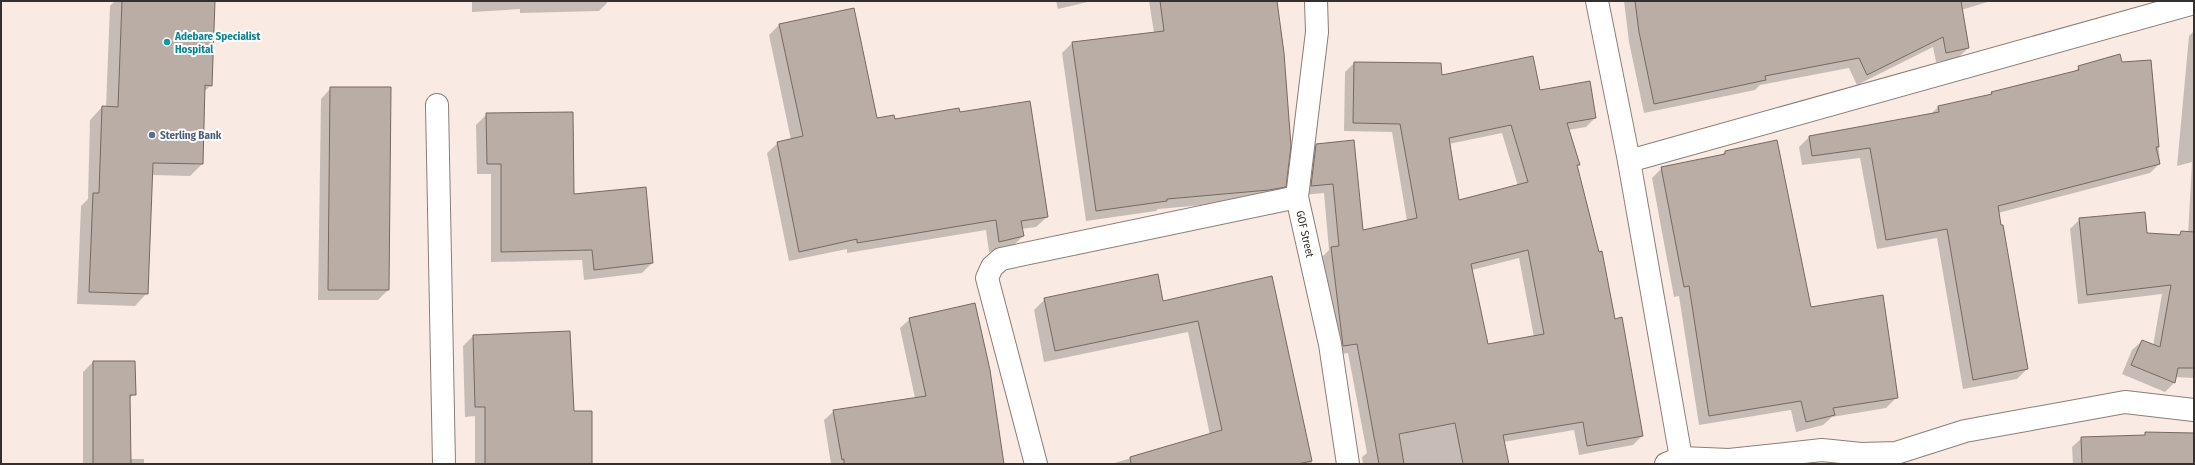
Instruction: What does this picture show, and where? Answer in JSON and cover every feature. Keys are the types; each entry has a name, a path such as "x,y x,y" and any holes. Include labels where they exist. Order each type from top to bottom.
{"street":[{"name":"GOF Street","path":"1316,1 1317,32 1297,197 1330,344 1348,464"},
{"path":"1597,1 1629,161 1674,461 1729,460 1822,450 1861,454 1896,452 1965,431 2126,402 2194,410"},
{"path":"1629,161 2194,3"},
{"path":"437,105 444,464"},
{"path":"1036,464 987,278 992,267 1001,259 1297,197"}],"building":[{"path":"122,1 215,1 212,86 205,85 203,164 153,163 148,294 89,292 93,193 99,193 102,106 118,107"},
{"path":"1160,1 1277,1 1284,53 1291,146 1286,187 1269,190 1167,199 1167,201 1096,211 1072,42 1164,31"},
{"path":"1635,1 1961,1 1969,48 1946,53 1943,37 1867,75 1859,58 1765,76 1766,80 1654,104 1639,32"},
{"path":"854,8 877,118 894,115 895,119 959,108 960,112 1030,101 1048,217 1021,221 1024,236 999,242 996,220 857,243 857,239 799,252 777,142 803,136 779,24"},
{"path":"2120,54 2122,62 2151,60 2159,147 2156,147 2160,164 1998,206 2001,225 2003,225 2028,369 1973,380 1947,229 1886,240 1870,148 1812,156 1809,136 1939,112 1938,106 1992,94 1991,92 2079,70 2078,66"},
{"path":"1533,56 1540,90 1590,81 1596,118 1567,123 1580,165 1577,165 1599,252 1602,251 1615,319 1622,317 1643,436 1587,446 1583,422 1503,435 1509,464 1463,464 1455,423 1399,434 1404,464 1379,464 1357,344 1343,346 1331,247 1339,246 1333,184 1311,186 1316,144 1354,140 1363,230 1417,218 1400,124 1353,123 1354,62 1441,63 1442,75","holes":["1511,125 1528,182 1459,200 1449,138","1528,250 1544,334 1488,344 1471,264"]},
{"path":"330,87 391,87 389,290 328,290"},
{"path":"573,112 574,194 646,187 653,263 594,270 592,250 501,252 501,164 487,164 486,113"},
{"path":"1777,140 1811,307 1883,295 1898,398 1833,408 1835,415 1806,422 1801,401 1709,416 1689,286 1684,287 1661,167 1725,154 1725,151"},
{"path":"2145,212 2147,233 2180,235 2181,231 2194,232 2194,368 2178,368 2175,383 2131,365 2142,340 2160,347 2171,285 2087,295 2079,218"},
{"path":"1158,274 1163,301 1272,276 1312,461 1297,464 1131,464 1130,457 1222,430 1198,321 1055,351 1044,298"},
{"path":"975,303 990,370 1004,464 844,464 833,410 926,396 909,318"},
{"path":"570,331 574,411 592,411 592,464 485,464 485,407 475,407 473,335"},
{"path":"93,361 135,361 136,395 130,395 131,464 93,464"},
{"path":"2145,432 2194,433 2194,464 2082,464 2081,437 2145,435"}],"place":[{"name":"Adebare Specialist Hospital","path":"167,42"},
{"name":"Sterling Bank","path":"152,135"}]}
